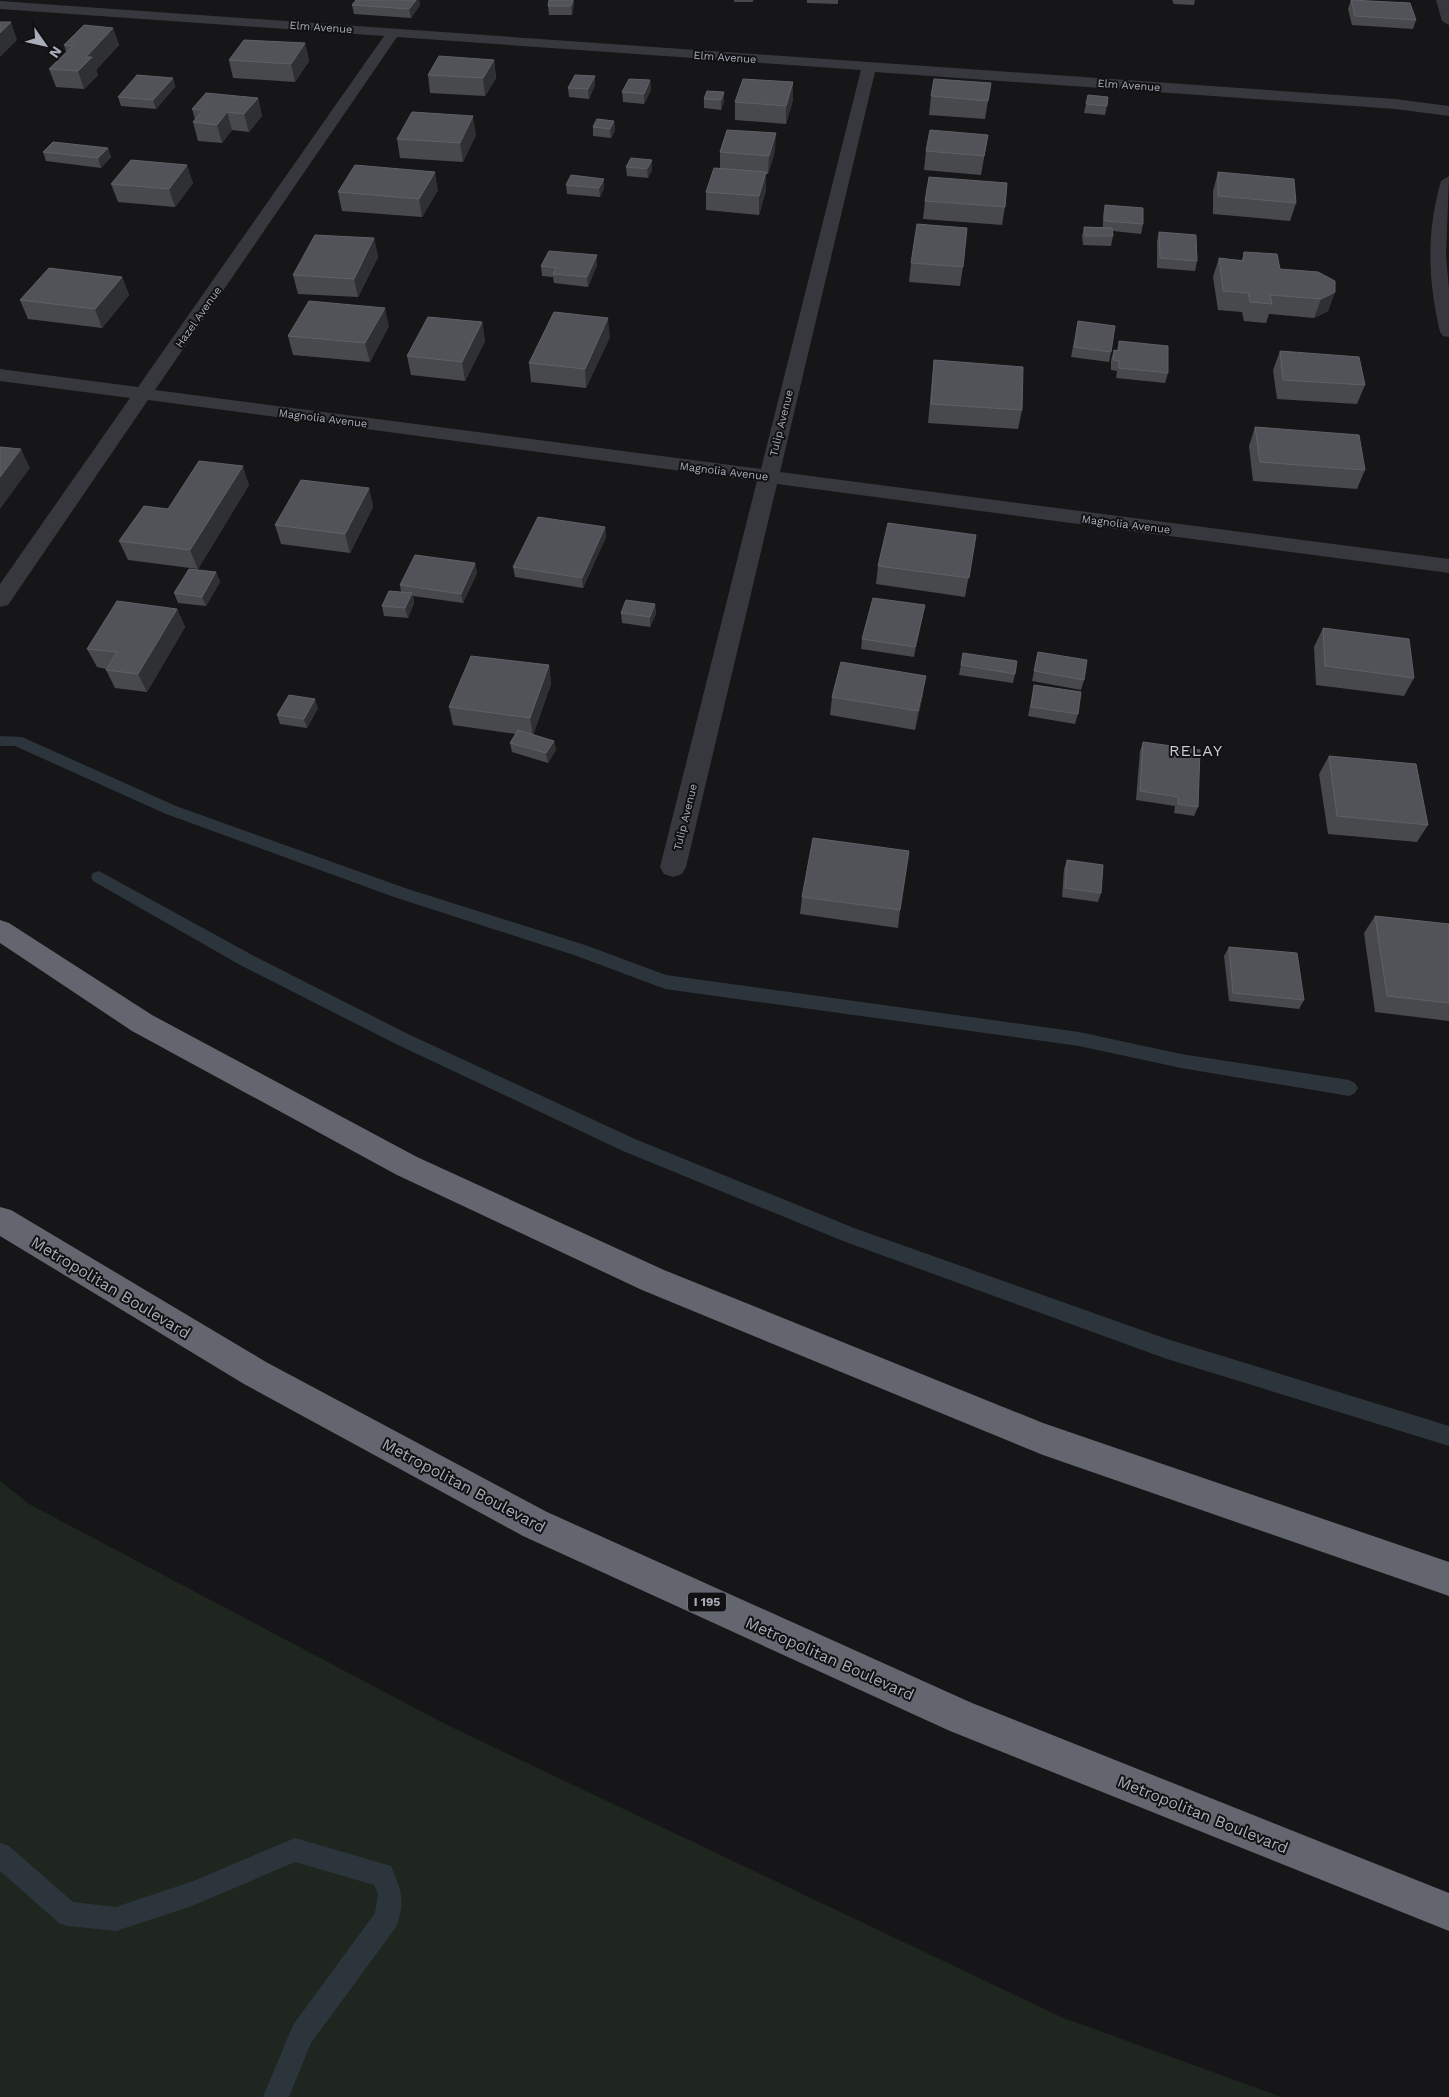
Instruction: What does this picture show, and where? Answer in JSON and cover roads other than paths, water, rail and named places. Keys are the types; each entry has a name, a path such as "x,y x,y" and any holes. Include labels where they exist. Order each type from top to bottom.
{"highway":[{"path":"0,930 142,1023 407,1166 653,1280 1043,1439 1449,1579"},
{"name":"Metropolitan Boulevard","path":"0,1220 255,1373 535,1524 963,1718 1449,1912"}],"street":[{"path":"1443,0 1449,21"},
{"name":"Elm Avenue","path":"0,5 1395,104 1449,110"},
{"name":"Hazel Avenue","path":"0,600 394,32"},
{"name":"Tulip Avenue","path":"673,867 869,67"},
{"path":"1449,181 1444,197 1436,248 1438,292 1449,332"},
{"name":"Magnolia Avenue","path":"0,375 1449,566"}],"waterway":[{"path":"0,741 17,741 171,810 400,893 579,950 665,982 1079,1039 1181,1061 1349,1088"},
{"path":"99,877 248,961 402,1039 629,1145 850,1235 1164,1348 1449,1436"},
{"path":"0,1855 68,1914 116,1919 192,1894 295,1850 382,1875 390,1894 387,1918 302,2034 276,2097"}],"district":[{"name":"RELAY","path":"1196,750"}]}
